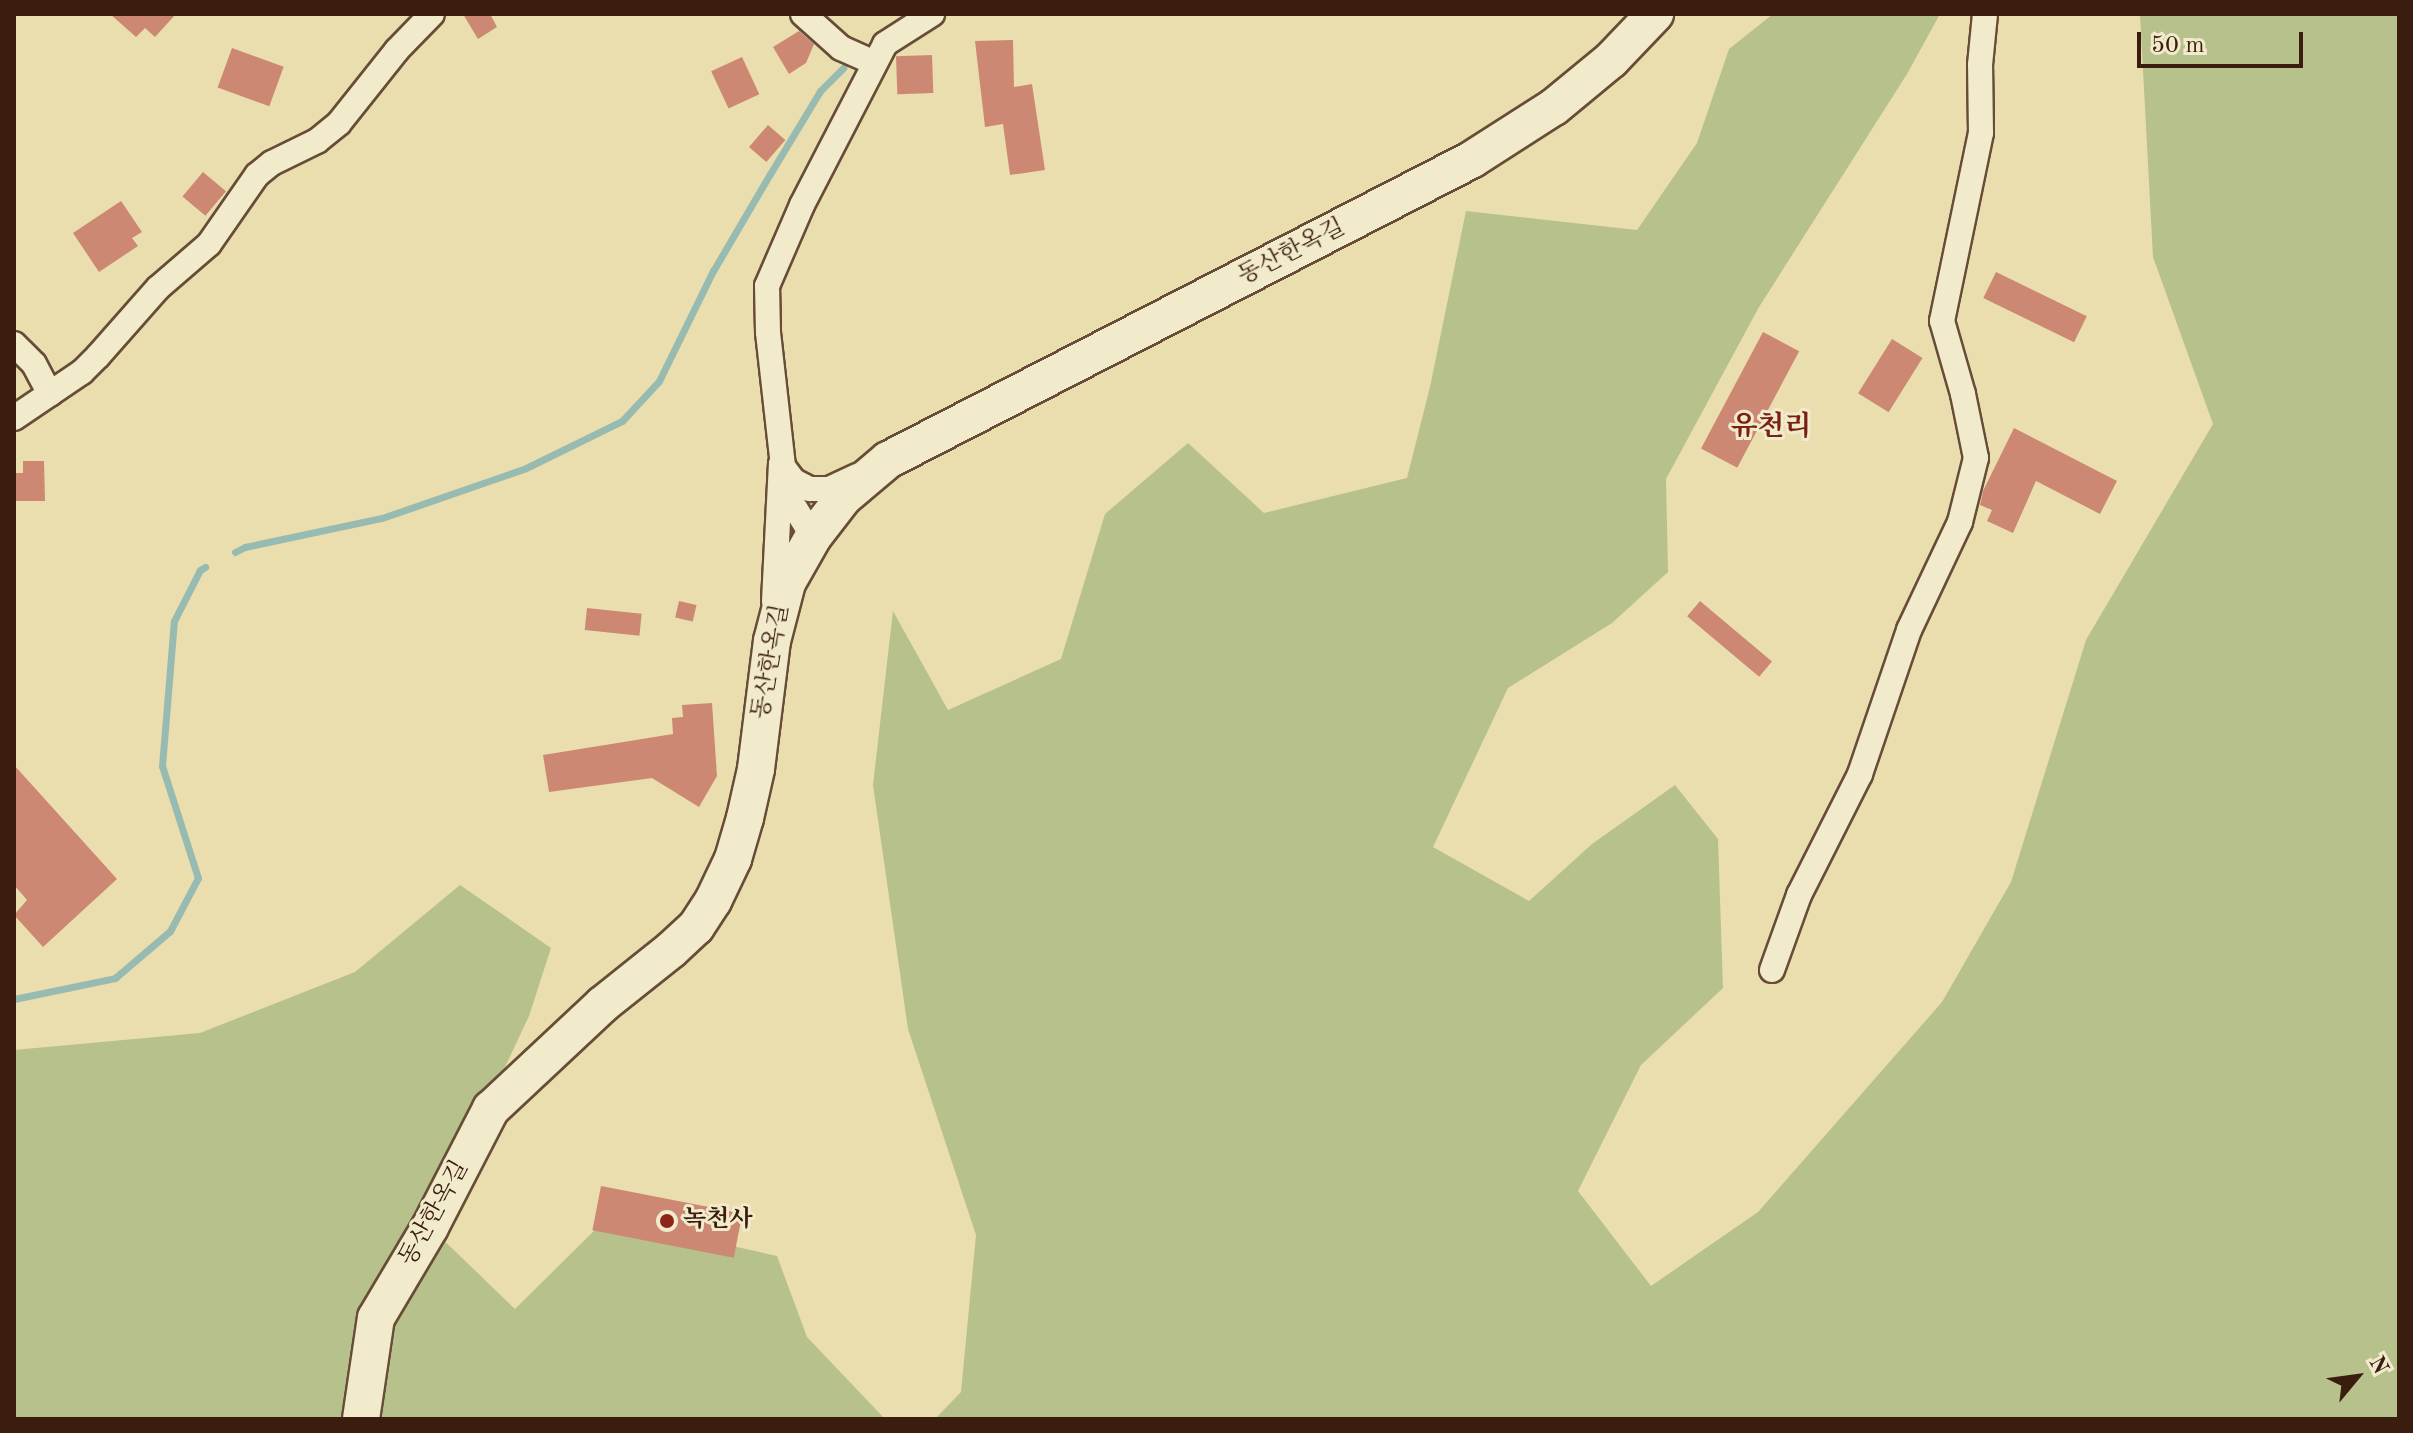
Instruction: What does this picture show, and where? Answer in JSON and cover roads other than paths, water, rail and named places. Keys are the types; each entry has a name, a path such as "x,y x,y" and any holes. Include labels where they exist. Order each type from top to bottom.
{"street":[{"path":"14,418 82,372 158,288 209,244 265,167 317,141 339,123 397,50 432,14"},
{"path":"803,14 841,48 874,63"},
{"path":"813,537 786,493 767,286 789,232 885,44 932,14"},
{"name":"동산한옥길","path":"361,1419 376,1318 430,1227 491,1109 602,1005 679,942 713,901 733,859 745,818 776,622 787,583 813,537 843,498 888,460 1471,160 1554,107 1611,60 1655,14"},
{"path":"1772,970 1799,895 1860,774 1909,630 1960,522 1976,458 1963,394 1942,321 1981,133 1980,65 1985,14"},
{"path":"14,344 34,364 50,394"},
{"path":"781,464 794,481 818,490 836,487 888,460"},
{"path":"776,622 773,584 781,464"}],"waterway":[{"path":"235,552 245,547 382,518 526,468 622,421 659,381 713,271 770,174 820,91 843,68"},
{"path":"14,999 115,978 170,931 198,878 162,766 174,621 200,570 205,567"}],"place":[{"name":"녹천사","path":"667,1221"}],"district":[{"name":"유천리","path":"1771,428"}]}
